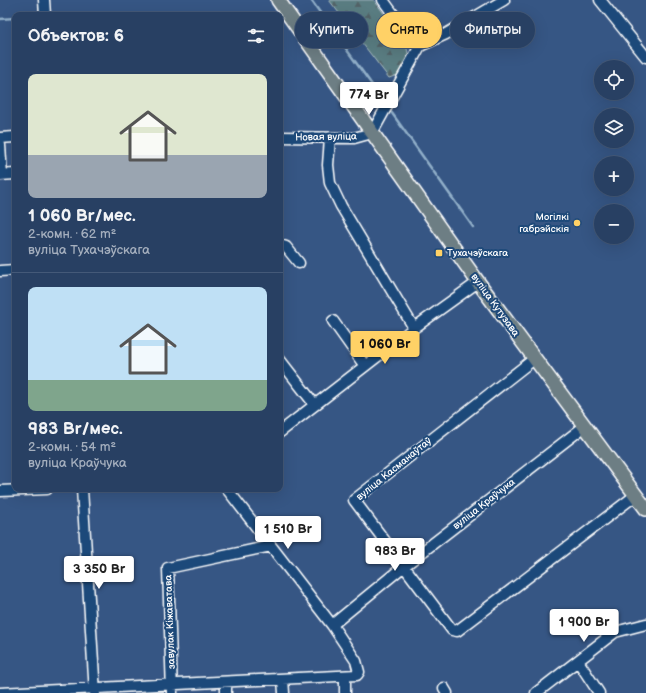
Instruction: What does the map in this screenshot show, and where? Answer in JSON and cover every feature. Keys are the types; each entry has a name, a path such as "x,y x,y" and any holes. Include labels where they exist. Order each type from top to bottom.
{"main road":[{"name":"вуліца Кутузава","path":"278,0 534,360 646,509"}],"street":[{"path":"44,0 45,12"},
{"path":"383,0 392,12"},
{"path":"442,35 504,0"},
{"path":"600,0 646,57"},
{"path":"372,133 416,48"},
{"name":"Новая вуліца","path":"283,137 354,138 372,133"},
{"path":"0,138 12,137"},
{"path":"330,138 328,165 330,183 341,206 414,328"},
{"path":"0,145 1,175 12,174"},
{"path":"283,246 286,247 299,264"},
{"path":"0,271 12,270"},
{"path":"283,430 414,328 478,282"},
{"path":"333,321 365,366"},
{"name":"вуліца Касманаўтаў","path":"534,360 354,500 452,630 457,631 636,495"},
{"path":"283,364 315,405"},
{"name":"вуліца Краўчука","path":"332,625 404,566 585,426"},
{"path":"0,491 12,490"},
{"path":"82,492 95,690"},
{"path":"0,693 172,689 226,682 357,675 358,667 356,661 332,625 229,492"},
{"name":"завулак Кіжаватава","path":"172,689 168,568 271,546"},
{"path":"536,693 615,632 646,624"},
{"path":"578,661 599,693"},
{"path":"345,676 345,693"},
{"path":"283,679 284,693"},
{"path":"226,682 226,693"}],"green space":[{"path":"329,0 374,0 383,12 376,12 376,48 407,48 409,58 400,74 389,78 366,48 368,48 368,12 338,12"}],"waterway":[{"path":"311,0 385,103"},
{"path":"0,19 12,18"},
{"path":"389,109 473,227"}],"place":[{"name":"Могілкі габрэйскія","path":"577,223"},
{"name":"Тухачэўскага","path":"439,253"}]}
